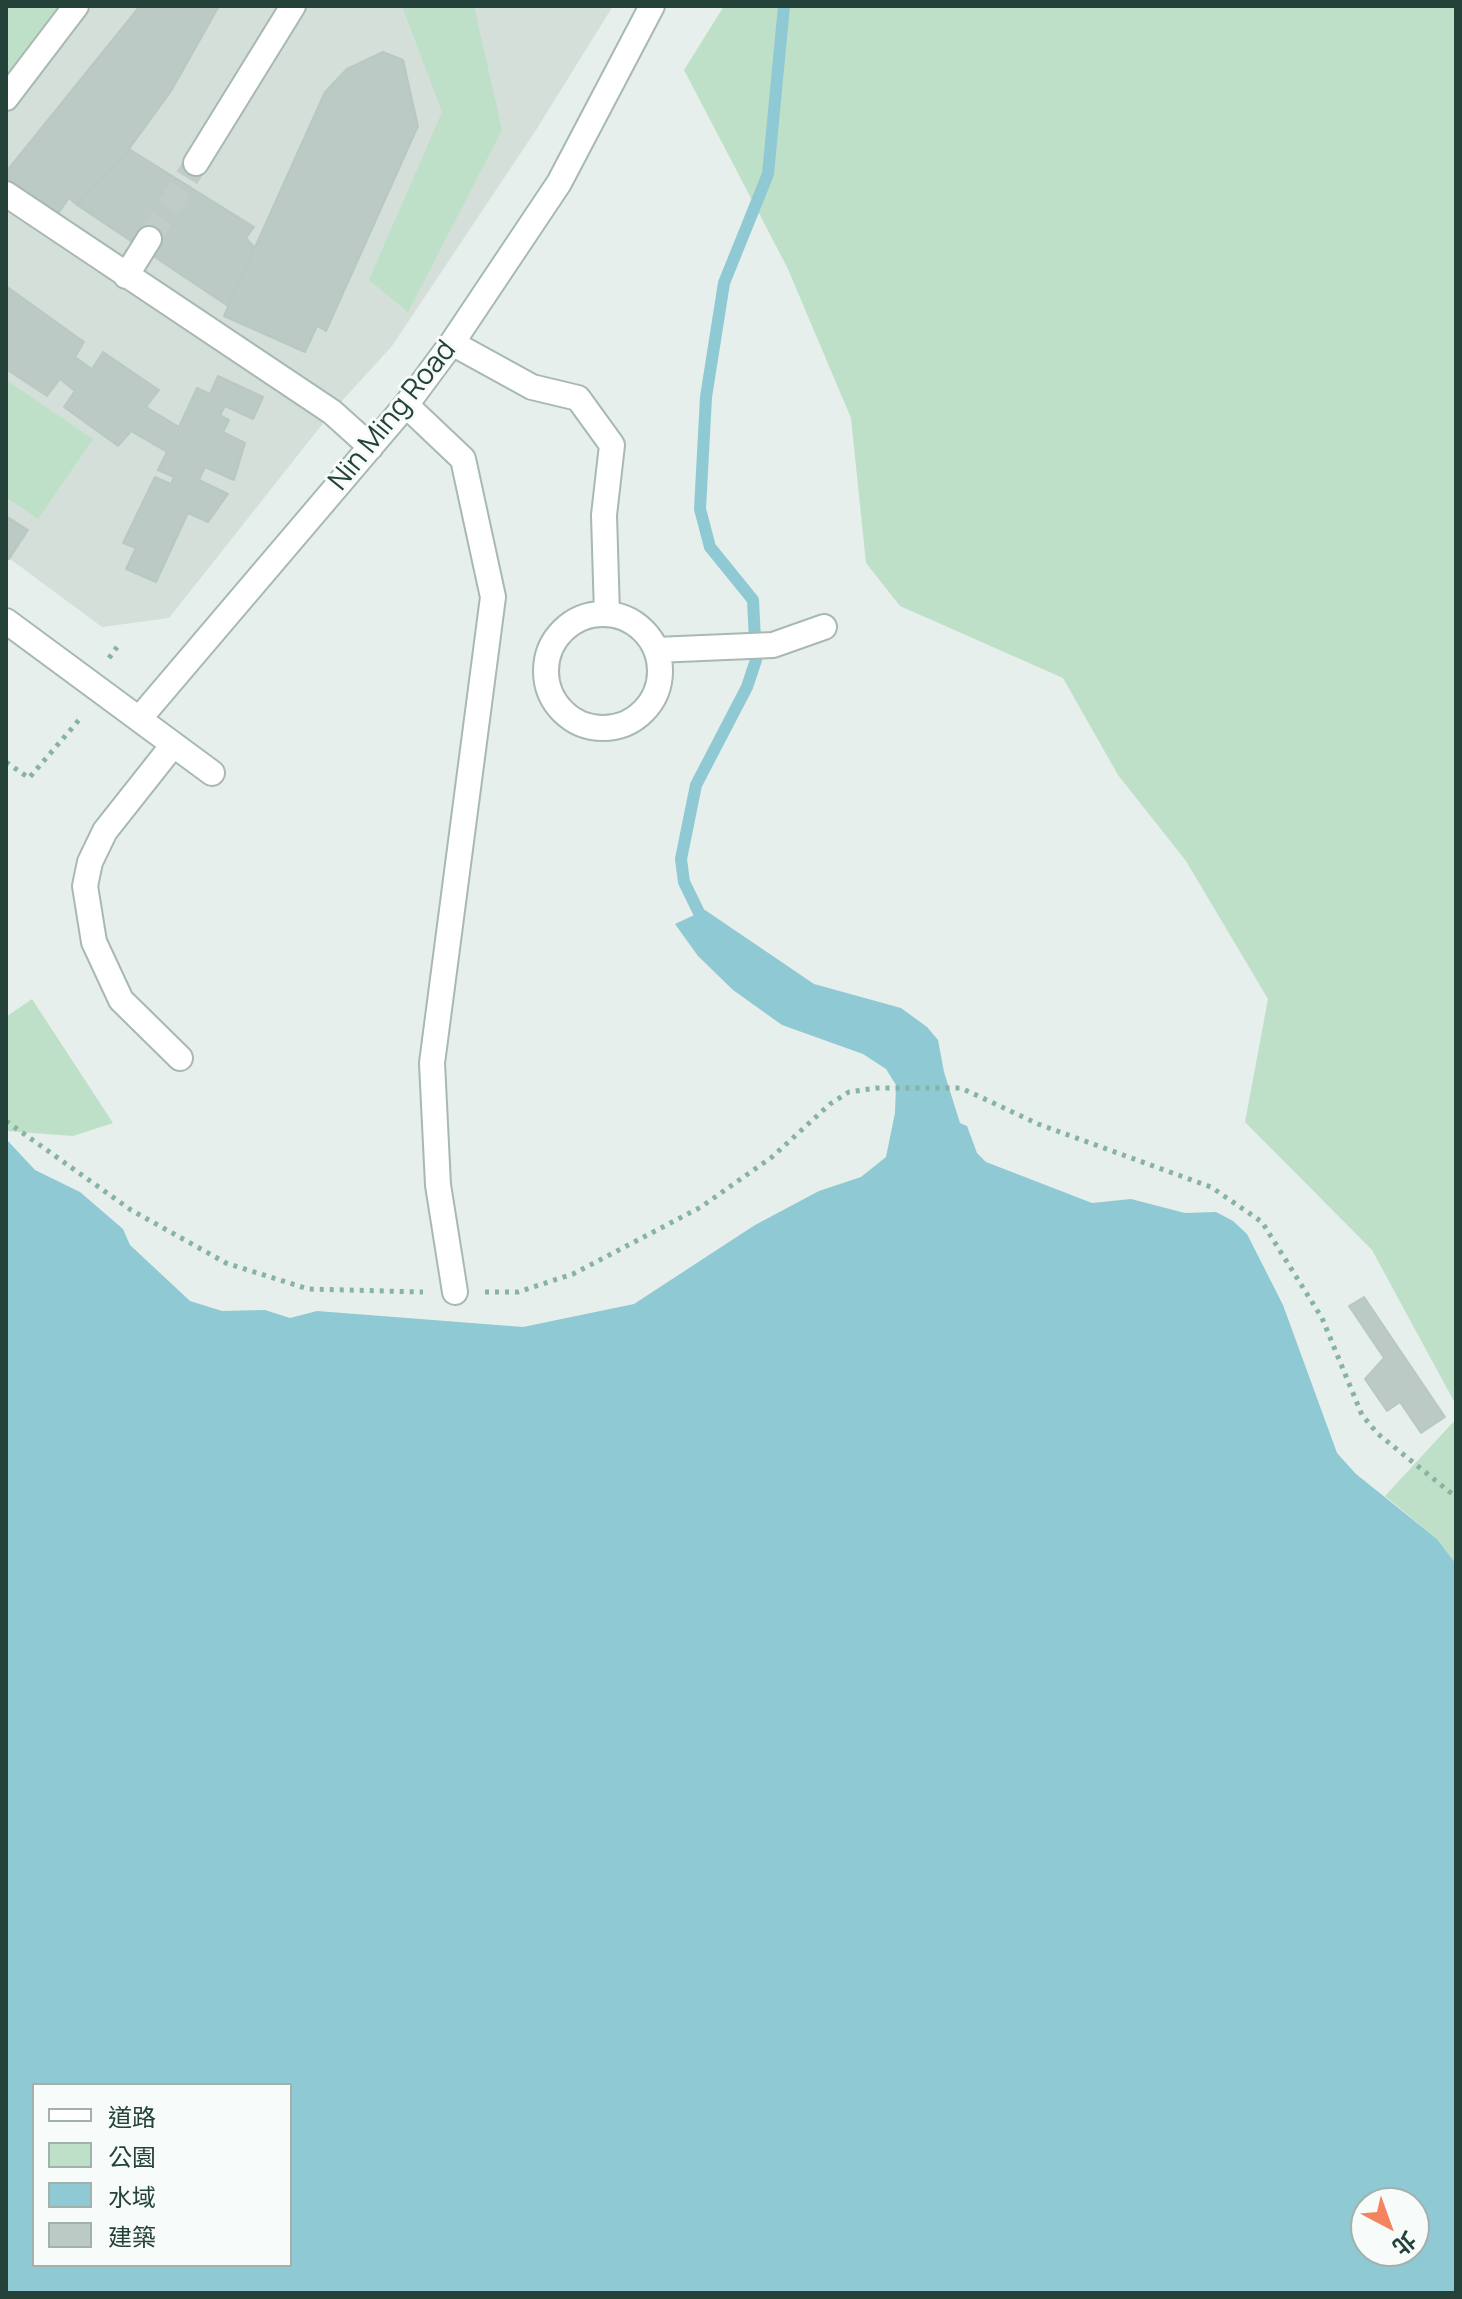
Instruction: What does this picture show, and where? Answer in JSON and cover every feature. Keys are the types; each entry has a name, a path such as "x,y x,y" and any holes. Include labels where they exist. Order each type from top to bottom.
{"street":[{"path":"6,98 76,6"},
{"path":"196,163 293,6"},
{"name":"Nin Ming Road","path":"139,719 406,405 452,343 559,183 652,6"},
{"path":"6,194 332,412 371,447"},
{"path":"126,276 149,239"},
{"path":"452,343 532,387 578,398 612,445 604,515 607,614"},
{"path":"406,405 463,459 493,597 432,1063 438,1185 455,1292"},
{"path":"607,614 637,625 656,650 660,669 657,688 648,706 634,719 616,727 597,728 570,717 551,695 546,676 548,657 556,639 570,625 587,616 607,614"},
{"path":"6,621 212,773"},
{"path":"656,650 755,646 824,627"},
{"path":"173,745 105,831 90,862 85,886 94,942 121,1000 180,1058"}],"path":[{"path":"6,762 29,778 79,720"},
{"path":"849,1092 876,1088 961,1088 1038,1124 1211,1187 1262,1222 1322,1318 1362,1415 1378,1434 1456,1497"}],"shaded area":[{"path":"6,6 613,6 536,130 392,346 332,412 169,618 102,627 6,556"}],"green space":[{"path":"6,6 84,6 6,107"},
{"path":"402,6 474,6 502,130 408,312 369,280 442,112"},
{"path":"724,6 1456,6 1456,1405 1372,1250 1245,1122 1268,999 1186,861 1118,775 1063,678 900,606 866,563 851,418 787,267 684,70"},
{"path":"6,380 93,439 38,519 6,497"},
{"path":"32,999 113,1123 73,1136 6,1131 6,1017"},
{"path":"1456,1419 1456,1564 1437,1539 1385,1496"}],"water":[{"path":"705,910 814,984 901,1008 927,1027 938,1040 960,1123 967,1126 977,1153 986,1162 1092,1203 1131,1199 1185,1213 1216,1212 1233,1221 1247,1234 1283,1305 1337,1453 1356,1474 1437,1539 1456,1564 1456,2293 6,2293 6,1139 35,1170 80,1192 123,1229 130,1245 190,1301 222,1311 265,1310 290,1318 317,1311 523,1327 634,1304 755,1225 819,1191 861,1177 886,1157 895,1113 896,1085 886,1069 863,1054 782,1025 733,990 698,956 675,924"}],"building":[{"path":"140,6 219,6 171,91 129,149 77,205 69,198 57,215 6,182 6,172"},
{"path":"383,52 403,60 418,126 326,331 317,326 305,352 224,316 325,92 347,69"},
{"path":"129,149 254,227 246,238 255,248 228,306 77,205"},
{"path":"6,286 84,342 75,357 92,369 103,352 159,390 146,407 179,427 197,388 210,394 218,376 263,397 253,419 225,406 220,415 229,420 223,432 245,443 234,480 205,467 199,480 228,494 208,522 188,513 156,582 126,569 136,548 123,543 155,477 171,484 174,477 158,470 167,452 131,431 118,446 64,407 75,391 60,379 47,396 6,369"},
{"path":"6,516 28,530 9,559 6,556"},
{"path":"1364,1297 1445,1417 1421,1433 1400,1402 1387,1411 1365,1379 1384,1358 1349,1306"}],"waterway":[{"path":"706,927 684,882 681,859 696,785 747,687 756,660 753,600 710,547 700,509 706,397 724,283 768,174 784,6"}],"tunnel":[{"path":"149,239 196,163"}]}
